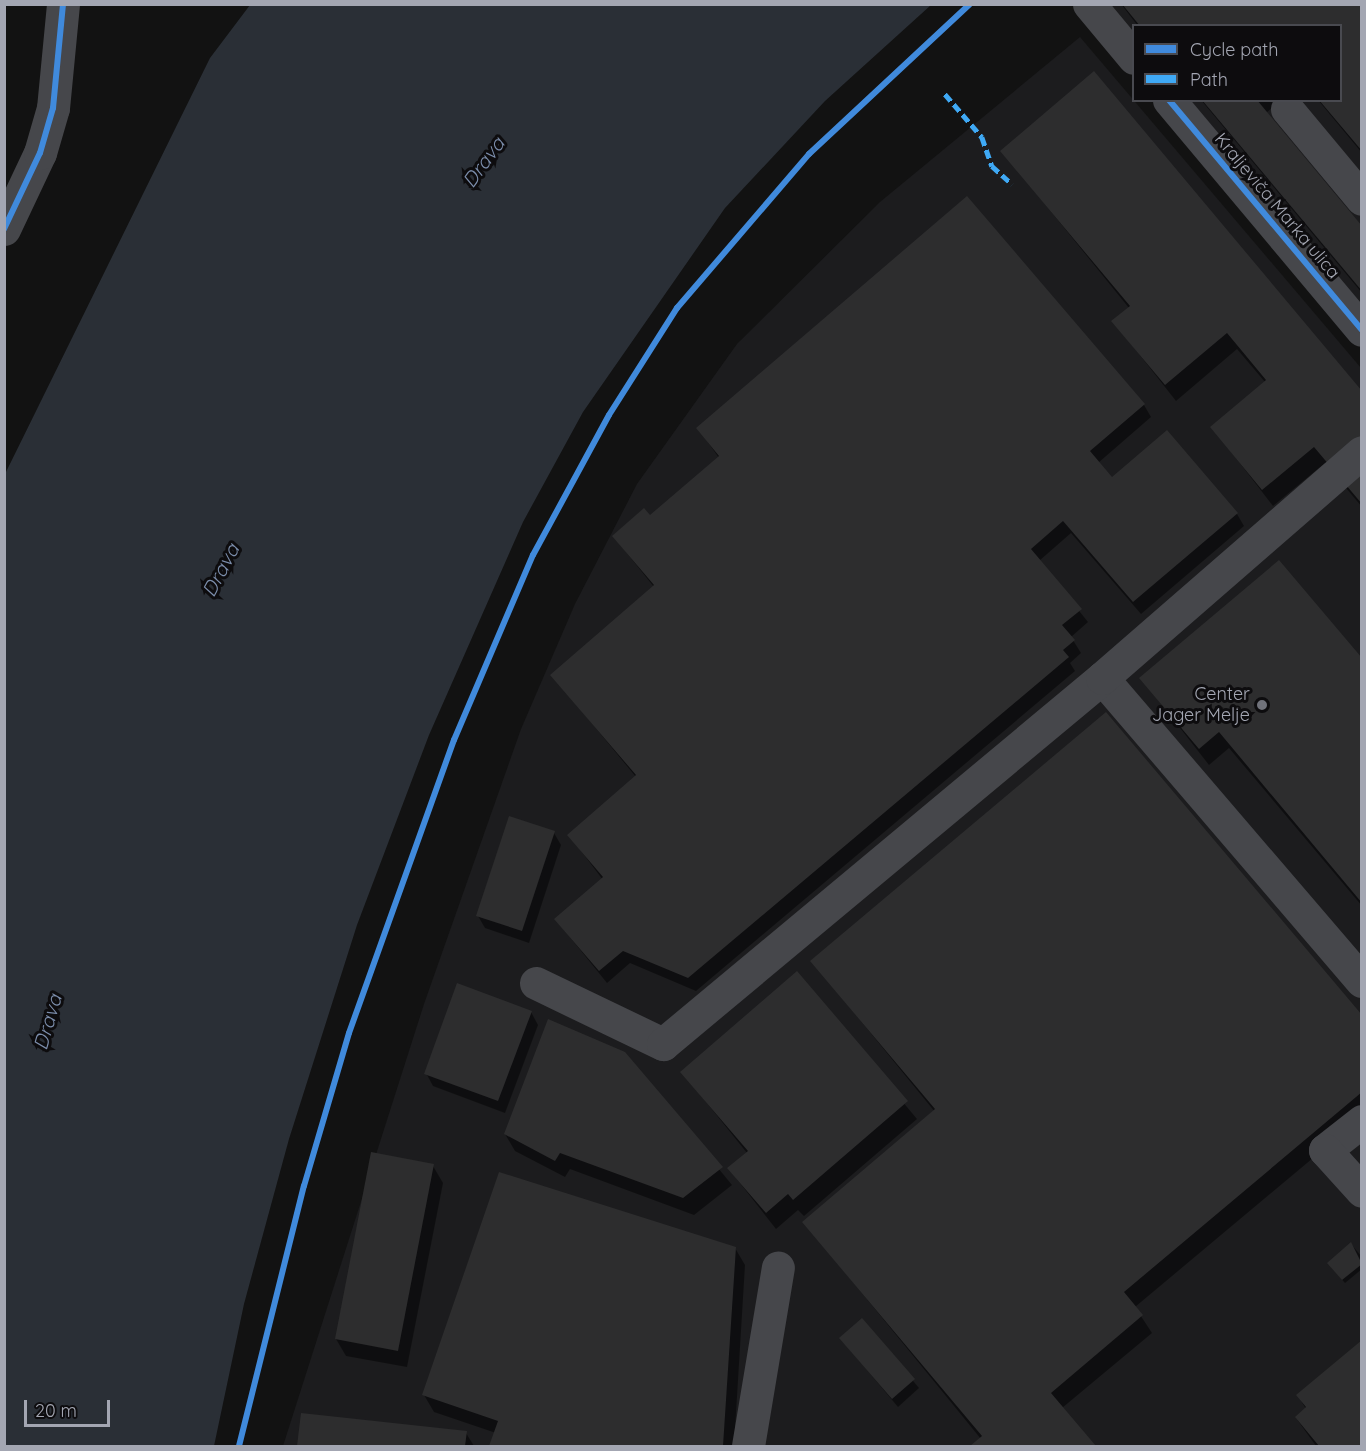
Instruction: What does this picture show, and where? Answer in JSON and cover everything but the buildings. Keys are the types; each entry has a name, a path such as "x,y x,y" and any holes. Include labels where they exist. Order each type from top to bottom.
{"street":[{"path":"4,229 40,153 53,108 63,4"},
{"path":"1089,4 1132,56"},
{"name":"Kraljeviča Marka ulica","path":"1171,102 1362,330"},
{"path":"1287,110 1362,199"},
{"path":"536,983 663,1044 1102,678 1362,452"},
{"path":"1102,678 1362,981"},
{"path":"1362,1121 1325,1150 1362,1191"},
{"path":"748,1446 778,1267"}],"shaded area":[{"path":"1110,5 1361,5 1361,304 1192,102 1342,102 1342,24 1132,24 1132,31"},
{"path":"1080,37 1132,98 1132,102 1135,102 1361,368 1361,1446 283,1446 424,1004 521,729 575,604 637,484 737,344 880,202"}],"water":[{"name":"Drava","path":"250,5 931,5 825,101 725,208 583,412 523,522 429,735 357,925 289,1139 244,1304 214,1446 5,1446 5,474 210,58"}],"marked path":[{"path":"945,94 982,137 992,166 1012,184"}],"cycle path":[{"path":"4,229 40,153 53,108 63,4"},
{"path":"239,1446 304,1186 349,1033 454,740 533,555 609,415 677,308 809,154 970,4"},
{"path":"1171,102 1362,330"}],"place":[{"name":"Center Jager Melje","path":"1262,705"}]}
